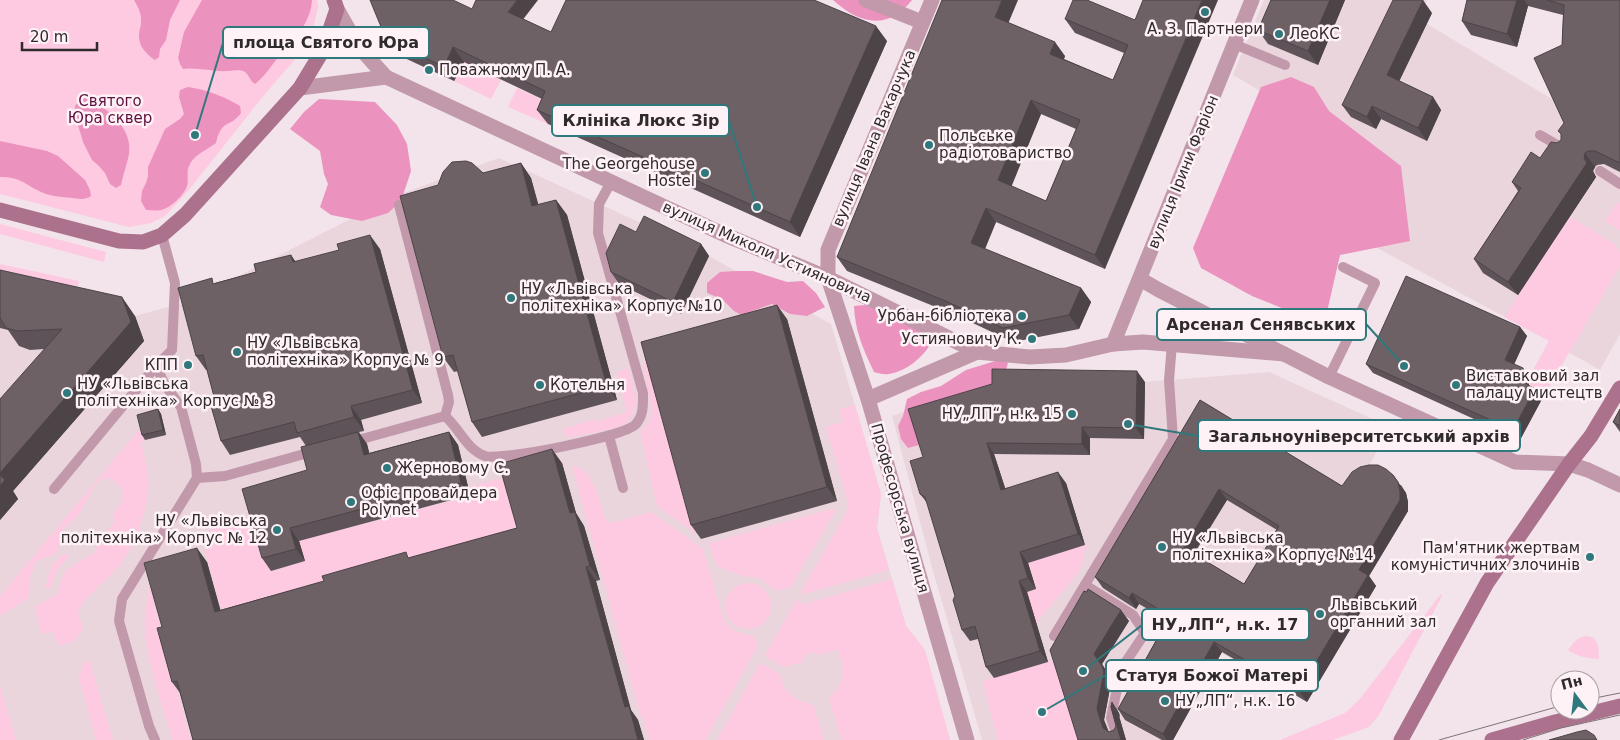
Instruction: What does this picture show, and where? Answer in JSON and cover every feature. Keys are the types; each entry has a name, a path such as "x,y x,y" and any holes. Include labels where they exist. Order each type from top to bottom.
{"main road":[{"path":"0,210 119,241 143,242 162,235 185,215 300,88 324,50 335,5"},
{"path":"1401,740 1487,583 1569,464 1591,436 1620,388"},
{"path":"1492,740 1620,706"}],"street":[{"path":"866,0 922,22"},
{"name":"вулиця Івана Вакарчука","path":"828,278 828,250 932,0"},
{"name":"вулиця Ірини Фаріон","path":"1113,344 1252,0"},
{"name":"вулиця Миколи Устияновича","path":"335,5 358,46 386,77 723,234 828,278 977,352 1030,356 1066,355 1113,344 1143,342 1284,354"},
{"path":"300,88 386,77"},
{"name":"Професорська вулиця","path":"828,278 868,399 967,740"},
{"path":"1140,279 1329,377 1516,462 1569,464 1588,470 1620,485"},
{"name":"вулиця Миколи Устияновича","path":"868,399 977,352"}],"lane":[{"path":"1234,44 1285,65"},
{"path":"1540,135 1564,150"},
{"path":"1600,171 1620,184"},
{"path":"445,416 453,423 475,452 488,457 562,447 623,432 636,424 644,409 643,393 598,233 599,204 611,182"},
{"path":"398,205 448,395 449,402 445,416"},
{"path":"54,489 156,366 172,350 175,283 162,235"},
{"path":"1329,377 1375,283 1343,268"},
{"path":"1054,636 1174,439 1169,380 1172,344"},
{"path":"155,740 149,726 119,621 122,599 197,478 196,464 181,407 165,385 156,366"},
{"path":"340,445 445,416"},
{"path":"609,436 623,488"},
{"path":"197,478 225,476 320,450"},
{"path":"1085,585 1133,615 1145,633 1122,669 1111,718 1117,736"}],"shaded area":[{"path":"134,0 180,0 170,20 166,40 160,49 159,57 155,60 141,46 139,34 141,17"},
{"path":"202,0 312,0 308,17 299,33 264,76 255,84 245,72 241,71 183,69 178,58 184,32"},
{"path":"833,0 912,0 903,10 893,16 873,21 853,14"},
{"path":"1264,0 1427,0 1419,19 1620,140 1620,334 1600,370 1342,229 1355,146 1233,75"},
{"path":"1291,77 1314,87 1329,111 1401,166 1410,241 1340,255 1324,325 1252,296 1201,268 1193,248 1261,87"},
{"path":"188,87 228,99 240,106 241,113 223,127 216,143 191,162 187,186 177,201 161,210 146,210 141,201 142,191 148,176 148,167 165,129 184,114 179,97 180,90"},
{"path":"88,96 117,120 127,136 129,154 121,185 116,188 110,184 105,173 92,160 83,142 75,115 75,106 79,101"},
{"path":"319,99 375,102 397,125 407,144 411,171 401,201 388,213 362,221 331,215 320,207 328,184 324,174 320,151 290,129 304,112"},
{"path":"0,141 47,151 58,156 85,180 91,196 82,199 54,196 41,192 16,179 0,177"},
{"path":"499,158 709,256 831,324 881,494 877,528 906,626 925,650 950,740 0,740 0,286 135,316 187,302 398,195"},
{"path":"753,271 787,282 803,281 816,293 825,307 807,316 790,314 772,304 741,315 722,299 707,293 707,283 720,272"},
{"path":"865,305 885,312 918,329 930,345 918,360 895,372 881,374 874,372 860,340 856,324 854,306"},
{"path":"1002,359 1008,363 1004,377 918,432 919,445 908,448 901,439 898,426 903,416 907,399 921,392 941,386 966,370"},
{"path":"1269,372 1390,427 1360,482 1238,662 1221,653 1173,740 982,740 933,571 892,416 1000,380 1145,382"}],"green space":[{"name":"Святого Юра сквер","path":"0,0 317,0 318,7 314,25 296,58 188,191 165,216 151,223 129,227 0,194"},
{"path":"464,62 501,80 491,99 454,81"},
{"path":"517,88 555,106 548,124 508,107"},
{"path":"1617,202 1620,204 1620,231 1605,221"},
{"path":"1570,217 1615,244 1620,253 1620,266 1542,399 1529,392 1529,377 1549,341 1504,317"},
{"path":"0,224 106,252 104,262 0,234"},
{"path":"0,264 79,281 74,303 0,286"},
{"path":"650,357 697,534 657,506 640,432 648,423 652,412 643,362 646,358"},
{"path":"628,368 635,401 634,410 628,421 614,428 566,438 563,429 595,419 596,422 627,412 617,372"},
{"path":"855,405 881,494 877,528 889,570 804,594 801,592 846,513 848,503 826,427 843,422 839,409"},
{"path":"142,426 145,440 141,443 147,468 148,486 147,501 142,521 134,542 124,559 78,611 83,631 74,641 58,646 53,631 42,635 34,607 56,595 65,571 95,552 102,535 114,524 114,512 122,501 123,491 112,479 103,478 95,485 80,513 64,528 56,554 36,561 30,578 29,598 0,616 0,596"},
{"path":"572,466 587,474 592,481 608,522 612,523 651,512 703,549 726,624 735,631 753,636 757,641 758,646 705,740 649,740 644,720 640,714"},
{"path":"507,477 525,541 225,623 205,551 205,538 213,528 255,514 272,571 305,561 285,495 329,533 470,496 468,487"},
{"path":"828,510 836,510 790,588 776,591 759,578 743,576 716,565 709,543"},
{"path":"1085,545 1084,557 1078,573 1036,623 1032,610 1017,614 1012,596 1028,563"},
{"path":"64,553 69,557 57,570 50,589 45,588 52,565"},
{"path":"892,579 906,626 925,650 950,740 841,740 829,699 837,690 842,680 842,666 838,650 818,655 813,652 807,654 803,662 784,667 765,656 796,600 804,604"},
{"path":"748,583 761,587 767,593 771,606 767,619 761,625 748,629 735,625 729,619 725,606 729,593 735,587"},
{"path":"149,585 191,740 172,740 154,677 145,633"},
{"path":"1441,594 1442,596 1379,715 1369,727 1333,740 1280,740 1345,713 1359,700"},
{"path":"1587,636 1594,638 1598,645 1599,659 1583,657 1568,650 1578,639"},
{"path":"90,661 113,740 96,740 78,676 83,667 82,663"},
{"path":"1048,661 1058,661 1082,740 998,740 982,681"},
{"path":"760,663 780,674 784,686 791,695 801,701 813,704 824,740 717,740"},
{"path":"0,686 16,740 0,740"}],"building":[{"path":"370,0 453,0 472,9 476,0 517,0 508,12 551,32 566,0 814,0 876,26 790,222 537,110 545,91 453,47 444,67 386,39"},
{"path":"942,0 1002,0 995,17 1055,42 1050,54 1113,80 1128,45 1065,19 1073,0 1087,0 1135,20 1143,0 1202,0 1095,255 986,208 971,243 1081,288 1069,315 1003,328 948,302 837,257","holes":["1031,100 1080,120 1046,201 998,180"]},
{"path":"1271,0 1330,0 1308,51 1258,30"},
{"path":"1393,0 1423,0 1387,75 1433,97 1418,128 1372,106 1367,117 1342,105"},
{"path":"1467,0 1517,0 1507,34 1462,21"},
{"path":"1547,0 1620,0 1620,163 1595,151 1585,153 1584,158 1587,163 1508,282 1474,259 1521,188 1512,182 1531,152 1540,158 1551,142 1557,143 1561,140 1561,134 1558,131 1564,123 1534,58 1562,45 1564,5"},
{"name":"НУ «Львівська політехніка» Корпус №10","path":"466,161 472,163 483,173 521,163 532,206 556,200 607,386 472,422 453,355 443,357 400,196 438,185 443,172 452,162"},
{"path":"644,216 701,244 673,302 611,272 606,253 620,224 636,232"},
{"name":"НУ «Львівська політехніка» Корпус № 9","path":"370,235 413,390 351,406 354,417 297,433 294,422 221,441 211,406 216,404 203,355 196,356 178,288 212,278 213,284 256,272 254,264 291,255 293,262 339,250 337,244"},
{"name":"НУ «Львівська політехніка» Корпус № 3","path":"0,270 122,297 131,322 0,473 0,399 62,329 17,331 6,328 0,318"},
{"path":"1406,276 1520,327 1505,360 1523,368 1523,382 1535,389 1513,430 1366,364"},
{"path":"777,305 827,487 691,525 641,342"},
{"path":"992,369 1137,371 1136,428 1082,427 1082,444 987,443 1001,490 1058,472 1078,534 1020,552 1028,578 1019,581 1040,651 986,667 975,626 962,630 953,600 955,596 925,497 920,494 910,461 923,457 908,409 992,384"},
{"path":"1200,400 1342,486 1352,472 1360,467 1369,465 1378,465 1386,469 1398,482 1400,500 1359,570 1368,575 1299,691 1214,642 1163,734 1118,709 1170,616 1132,593 1129,598 1095,577","holes":["1219,489 1279,526 1244,584 1184,548"]},
{"path":"158,409 163,430 142,435 137,415"},
{"path":"1620,409 1620,426 1613,422"},
{"path":"358,432 364,455 449,432 461,483 290,528 296,549 262,558 242,489 307,470 301,447"},
{"path":"552,449 570,513 575,512 590,566 586,567 625,707 629,706 638,740 193,740 177,681 172,682 157,628 162,627 144,563 197,548 215,612 324,581 322,576 406,552 408,558 517,528 499,464"},
{"path":"0,475 5,480 0,486"},
{"path":"1088,589 1121,610 1094,654 1104,672 1097,709 1103,728 1109,732 1114,730 1116,726 1111,706 1121,740 1078,740 1050,650 1084,591 1087,592"},
{"path":"1586,730 1594,735 1597,740 1549,740 1577,732"}],"tram line":[{"path":"1600,697 1620,693"},
{"path":"1439,740 1550,709"},
{"path":"1523,740 1561,728 1620,715"}],"place":[{"name":"А. З. Партнери","path":"1205,12"},
{"name":"ЛеоКС","path":"1279,34"},
{"name":"Поважному П. А.","path":"429,70"},
{"name":"площа Святого Юра","path":"195,135"},
{"name":"Польське радіотовариство","path":"929,145"},
{"name":"The Georgehouse Hostel","path":"705,173"},
{"name":"Клініка Люкс Зір","path":"757,207"},
{"name":"НУ «Львівська політехніка» Корпус №10","path":"511,298"},
{"name":"Урбан-бібліотека","path":"1022,316"},
{"name":"Устияновичу К.","path":"1032,339"},
{"name":"НУ «Львівська політехніка» Корпус № 9","path":"237,352"},
{"name":"КПП","path":"188,365"},
{"name":"Арсенал Сенявських","path":"1404,366"},
{"name":"Котельня","path":"540,385"},
{"name":"Виставковий зал палацу мистецтв","path":"1456,385"},
{"name":"НУ «Львівська політехніка» Корпус № 3","path":"67,393"},
{"name":"НУ„ЛП“, н.к. 15","path":"1072,414"},
{"name":"Загальноуніверситетський архів","path":"1128,424"},
{"name":"Жерновому С.","path":"387,468"},
{"name":"Офіс провайдера Polynet","path":"351,502"},
{"name":"НУ «Львівська політехніка» Корпус № 12","path":"277,530"},
{"name":"НУ «Львівська політехніка» Корпус №14","path":"1162,547"},
{"name":"Пам'ятник жертвам комуністичних злочинів","path":"1590,557"},
{"name":"Львівський органний зал","path":"1320,614"},
{"name":"НУ„ЛП“, н.к. 17","path":"1083,671"},
{"name":"НУ„ЛП“, н.к. 16","path":"1165,701"},
{"name":"Статуя Божої Матері","path":"1042,712"}]}
